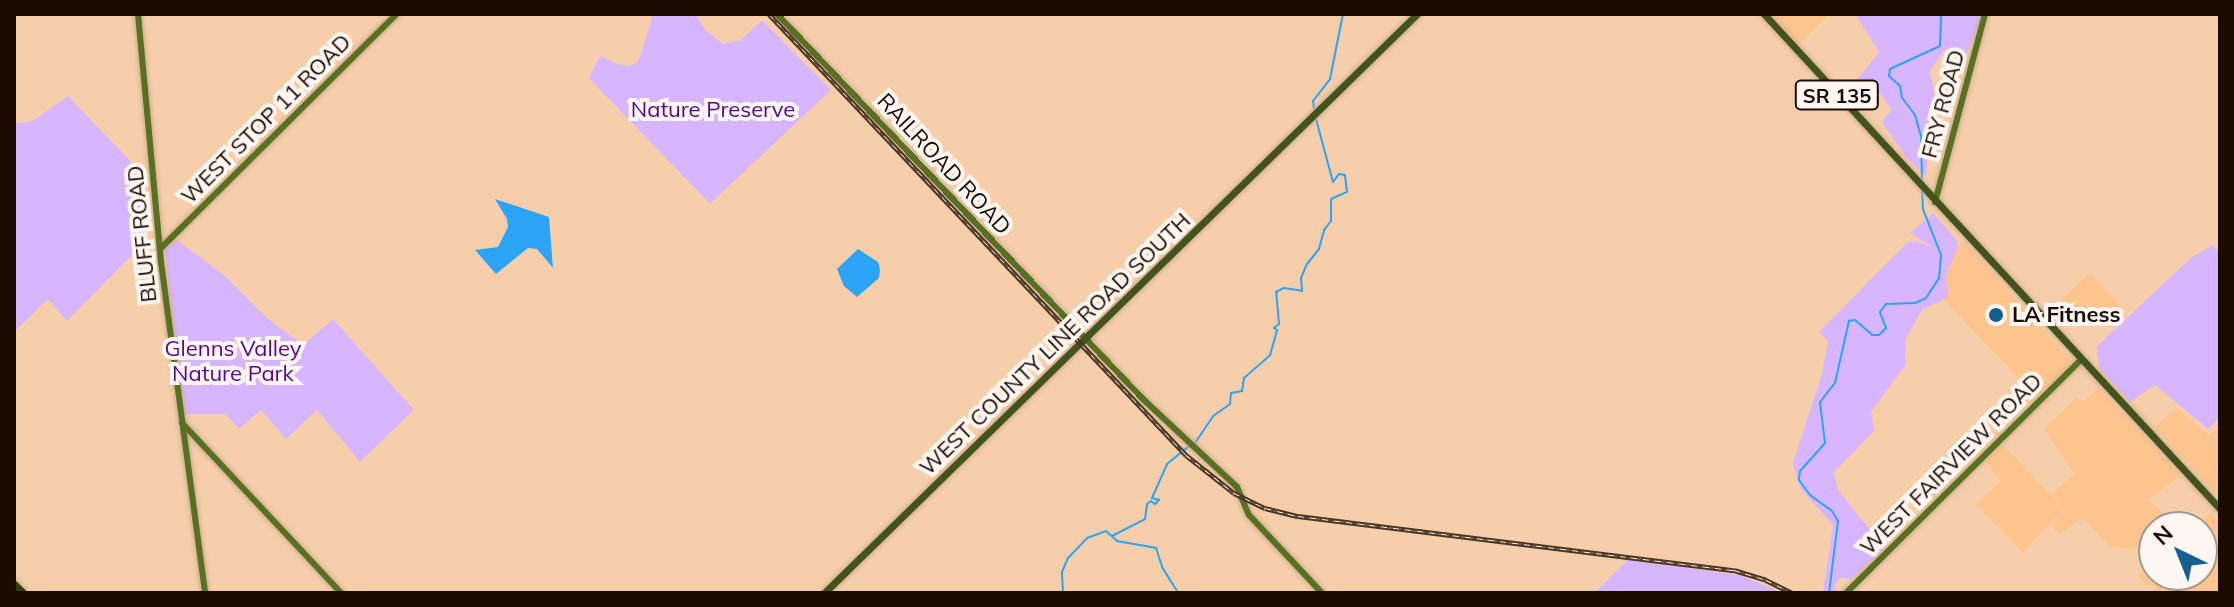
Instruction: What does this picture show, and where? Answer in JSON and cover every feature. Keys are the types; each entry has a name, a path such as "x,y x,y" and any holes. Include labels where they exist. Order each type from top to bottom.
{"highway":[{"path":"14,585 22,593"}],"main road":[{"name":"WEST COUNTY LINE ROAD SOUTH","path":"824,593 1417,14"},
{"name":"SR 135","path":"1764,14 2220,509"}],"street":[{"name":"BLUFF ROAD","path":"138,14 160,249 205,593"},
{"name":"WEST STOP 11 ROAD","path":"160,249 397,14"},
{"name":"RAILROAD ROAD","path":"777,14 1085,339 1190,446 1237,487 1249,515 1322,593"},
{"name":"FRY ROAD","path":"1935,202 1985,14"},
{"path":"159,234 170,239"},
{"name":"WEST FAIRVIEW ROAD","path":"1846,593 2081,360"},
{"path":"182,423 341,593"}],"shaded area":[{"path":"1770,14 1829,14 1798,45"},
{"path":"1964,242 2072,362 2037,398 1943,299 1948,297 1946,276 1958,247"},
{"path":"2090,273 2121,306 2106,320 2090,305 2070,325 2055,308"},
{"path":"2098,388 2180,475 2149,500 2160,511 2138,511 2136,549 2110,547 2083,518 2059,534 2051,525 2065,510 2052,494 2074,474 2044,428 2076,398 2084,401"},
{"path":"2176,408 2209,435 2220,425 2220,492 2216,493 2155,427"},
{"path":"2003,445 2064,509 2023,553 1976,504 2000,481 1986,461"},
{"path":"2218,520 2220,593 2151,593 2218,591"}],"green space":[{"name":"Nature Preserve","path":"653,14 696,14 705,30 723,44 741,40 762,20 831,90 710,204 589,78 600,56 620,65 630,66 639,60"},
{"path":"1855,14 1983,14 1967,53 1945,49 1930,71 1934,92 1926,176 1906,157 1882,122 1891,110 1881,94 1867,92 1860,104 1848,91 1879,52"},
{"path":"68,96 134,165 147,240 67,321 48,299 14,332 14,124 32,121"},
{"path":"1933,213 1956,239 1958,247 1946,276 1948,297 1922,310 1906,338 1905,366 1871,412 1874,431 1834,472 1838,490 1885,548 1851,579 1840,578 1835,585 1837,593 1823,593 1833,525 1800,488 1793,463 1822,374 1828,341 1819,332 1908,242 1917,241 1935,249 1910,233"},
{"name":"Glenns Valley Nature Park","path":"177,240 224,275 267,318 303,345 333,319 414,410 360,462 317,410 286,439 261,410 239,429 225,414 183,414 165,249"},
{"path":"2213,245 2220,252 2220,418 2208,429 2155,385 2130,402 2099,368 2097,346 2192,257"},
{"path":"1628,560 1739,575 1784,593 1594,593"}],"water":[{"path":"495,199 549,217 553,268 537,249 528,248 496,274 475,250 498,247 508,227 507,219"},
{"path":"858,249 878,262 880,269 879,278 857,297 844,286 837,269"}],"waterway":[{"path":"1314,109 1313,101 1330,79 1343,14"},
{"path":"1922,180 1921,136 1915,115 1902,98 1900,86 1889,76 1890,69 1940,46 1941,14"},
{"path":"1195,443 1213,416 1230,404 1231,393 1242,391 1244,378 1270,355 1277,330 1274,328 1279,324 1276,292 1284,288 1302,291 1301,278 1319,249 1324,230 1331,221 1331,199 1347,192 1345,175 1339,174 1333,182 1316,119"},
{"path":"1829,593 1838,521 1832,511 1810,495 1799,480 1800,471 1825,443 1820,402 1835,383 1849,321 1855,320 1872,335 1879,335 1886,328 1880,312 1886,304 1915,303 1926,298 1939,278 1941,255 1923,209 1922,190"},
{"path":"1112,536 1145,519 1147,504 1151,501 1155,504 1159,500 1152,498 1167,464 1189,446"},
{"path":"1063,593 1062,572 1068,558 1087,538 1106,531 1117,541 1156,548 1162,567 1178,593"}],"railway":[{"path":"769,14 1186,455 1234,493 1265,508 1298,516 1734,570 1793,593"}],"place":[{"name":"LA Fitness","path":"1996,315"}]}
